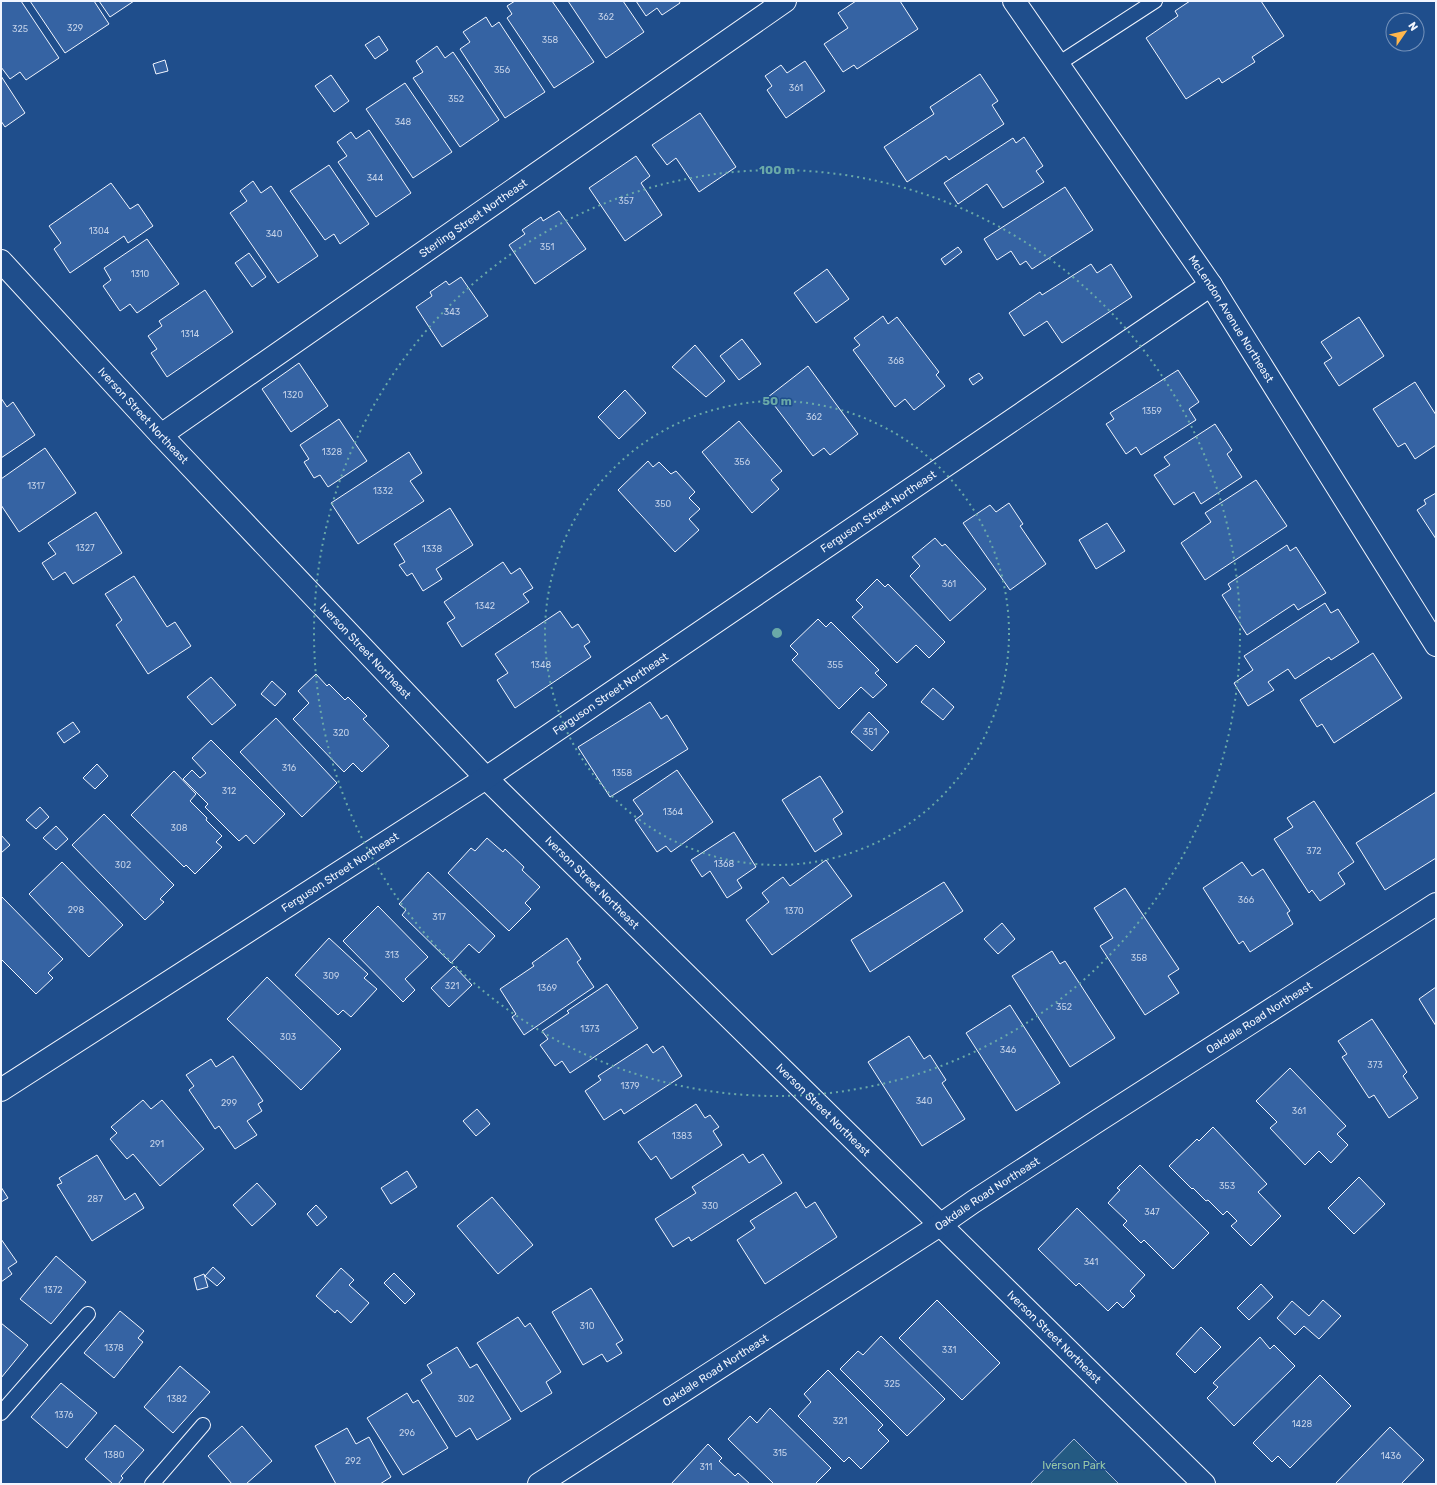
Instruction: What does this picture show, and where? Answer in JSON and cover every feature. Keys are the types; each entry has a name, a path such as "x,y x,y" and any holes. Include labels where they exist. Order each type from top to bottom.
{"street":[{"name":"Sterling Street Northeast","path":"161,435 785,1"},
{"name":"McLendon Avenue Northeast","path":"1014,1 1211,285 1436,645"},
{"name":"Iverson Street Northeast","path":"1,261 161,435 486,778 1204,1484"},
{"name":"Ferguson Street Northeast","path":"1,1090 486,778 1211,285"},
{"name":"Oakdale Road Northeast","path":"540,1484 940,1225 1099,1120 1436,904"}],"lane":[{"path":"1058,64 1154,1"},
{"path":"1,1413 88,1314"},
{"path":"152,1484 203,1425"}],"green space":[{"name":"Iverson Park","path":"1074,1439 1119,1484 1030,1484"}],"building":[{"path":"1,1 21,1 59,58 26,80 20,72 10,79 1,67"},
{"path":"30,1 94,1 109,24 65,53"},
{"path":"99,1 134,1 110,17"},
{"path":"515,1 552,1 594,62 554,88 507,18 512,14 507,6"},
{"path":"568,1 623,1 644,32 606,58"},
{"path":"636,1 679,1 680,3 662,15 657,8 646,16"},
{"path":"856,1 900,1 918,29 857,69 854,65 843,72 824,44 848,28 838,13"},
{"path":"1190,1 1261,1 1284,36 1252,57 1255,62 1222,83 1219,78 1186,99 1146,38 1178,16 1175,11"},
{"path":"486,17 492,27 499,22 545,92 505,118 460,49 470,42 463,32"},
{"path":"379,36 388,50 375,59 365,45"},
{"path":"437,46 445,58 453,52 499,120 460,147 413,78 423,72 416,61"},
{"path":"165,60 168,71 156,74 153,64"},
{"path":"805,61 825,91 786,118 767,90 772,86 765,76 781,65 787,73"},
{"path":"980,74 998,101 992,105 1004,124 949,160 946,156 907,182 884,147 934,114 930,107"},
{"path":"331,75 349,101 334,112 315,86"},
{"path":"1,76 25,113 5,127 1,121"},
{"path":"405,83 452,152 413,178 366,109"},
{"path":"700,113 736,167 699,192 676,158 667,165 652,145"},
{"path":"369,130 411,193 376,217 338,162 347,156 337,142 351,132 356,139"},
{"path":"1024,137 1043,166 1036,171 1044,182 1003,208 987,184 958,204 944,183 1013,138 1016,143"},
{"path":"636,156 650,176 641,183 662,215 625,241 589,188"},
{"path":"329,165 369,224 340,244 334,234 325,240 290,191"},
{"path":"253,181 261,193 271,186 318,256 278,283 230,213 247,201 240,191"},
{"path":"111,183 130,209 138,204 153,226 128,243 124,236 70,273 54,249 61,243 49,226"},
{"path":"1065,187 1093,230 1032,269 1026,261 1020,265 1011,251 997,260 984,239"},
{"path":"559,211 586,249 535,284 509,245 525,234 522,230 541,217 543,221"},
{"path":"147,239 179,284 137,313 130,304 120,311 103,286 111,280 104,268"},
{"path":"958,247 962,252 945,265 941,259"},
{"path":"249,253 266,277 252,287 235,263"},
{"path":"1091,264 1097,273 1111,264 1132,297 1062,343 1047,321 1024,336 1009,313 1040,292 1042,295"},
{"path":"827,269 849,299 816,323 794,293"},
{"path":"461,277 488,316 442,347 416,307 432,296 430,292 446,281 449,285"},
{"path":"205,290 233,332 167,377 151,353 157,349 148,336 162,326 159,321"},
{"path":"883,316 888,324 897,317 939,372 936,375 945,386 914,410 905,399 895,407 853,350 860,345 854,338"},
{"path":"1359,317 1384,356 1339,386 1324,363 1332,358 1321,342"},
{"path":"742,339 761,364 739,380 720,356"},
{"path":"695,345 725,381 706,397 672,367"},
{"path":"299,363 328,406 291,432 262,389"},
{"path":"808,366 858,434 830,455 824,448 813,456 768,397"},
{"path":"1178,370 1199,402 1189,409 1196,420 1141,455 1136,447 1126,454 1106,424 1114,419 1110,413"},
{"path":"979,373 983,378 973,385 969,379"},
{"path":"1415,382 1436,415 1436,445 1415,459 1405,443 1398,447 1373,409"},
{"path":"625,390 646,413 619,439 598,417"},
{"path":"1,398 7,407 13,402 35,435 1,458"},
{"path":"339,419 367,461 328,487 320,475 314,478 304,462 309,459 300,445"},
{"path":"739,421 782,471 771,480 779,489 752,513 702,452"},
{"path":"1215,424 1232,450 1227,454 1242,477 1201,504 1194,492 1174,505 1154,475 1170,465 1164,457"},
{"path":"45,448 76,493 19,532 1,505 1,479"},
{"path":"409,452 422,473 410,481 424,501 358,544 331,503"},
{"path":"648,461 653,467 659,462 671,474 676,471 695,492 689,498 700,509 689,519 699,530 675,552 618,490"},
{"path":"1256,480 1287,526 1205,580 1181,543 1211,522 1205,513"},
{"path":"1436,493 1436,539 1417,510 1426,504 1424,500"},
{"path":"1009,503 1023,524 1020,526 1046,564 1010,590 963,523 990,505 996,512"},
{"path":"450,508 473,545 436,569 442,579 423,591 412,573 407,576 399,565 405,562 394,544"},
{"path":"96,512 122,553 73,584 65,572 53,580 42,563 56,554 48,543"},
{"path":"1107,523 1125,551 1096,569 1079,540"},
{"path":"935,538 942,546 945,544 986,589 950,621 910,576 920,566 912,557"},
{"path":"1287,545 1290,551 1296,547 1326,593 1298,610 1294,604 1247,635 1222,595 1231,589 1228,584"},
{"path":"503,562 511,574 520,568 533,588 523,594 529,602 462,647 447,623 455,618 444,602"},
{"path":"134,576 167,627 175,622 191,646 148,674 116,625 122,620 105,594"},
{"path":"877,579 885,587 888,584 945,642 929,658 916,645 897,663 852,617 863,607 856,600"},
{"path":"1325,603 1331,613 1338,609 1359,642 1331,660 1329,657 1295,679 1288,669 1268,682 1274,690 1248,706 1234,683 1253,670 1244,656"},
{"path":"560,611 572,628 578,624 590,642 584,646 591,657 515,708 497,680 508,673 495,654"},
{"path":"818,619 826,627 831,622 879,670 875,673 887,685 873,698 861,687 839,709 792,660 798,654 790,646"},
{"path":"1373,653 1402,698 1334,743 1322,724 1317,727 1300,700"},
{"path":"316,674 327,686 329,684 345,700 348,697 367,716 363,719 389,746 362,772 353,763 344,772 293,719 309,703 298,691"},
{"path":"211,677 236,705 212,725 187,697"},
{"path":"272,681 286,694 275,706 261,694"},
{"path":"933,688 954,707 943,720 921,702"},
{"path":"650,702 661,719 667,715 688,749 610,797 578,747"},
{"path":"869,712 889,732 872,751 851,732"},
{"path":"276,718 337,783 302,817 240,752"},
{"path":"73,722 80,732 64,743 57,733"},
{"path":"211,740 285,814 254,844 246,835 239,841 205,807 208,804 183,779 192,770 200,778 206,773 192,758"},
{"path":"97,764 108,776 95,789 83,778"},
{"path":"677,770 713,822 671,852 666,846 657,852 635,820 643,814 633,800"},
{"path":"174,771 196,794 190,801 222,836 216,842 222,847 195,874 186,865 184,867 131,815"},
{"path":"820,776 843,812 833,819 842,834 815,852 782,800"},
{"path":"1436,792 1436,858 1385,890 1356,843"},
{"path":"1314,801 1354,862 1338,873 1345,884 1320,901 1312,890 1309,893 1274,839 1293,827 1287,818"},
{"path":"40,807 49,817 36,829 26,820"},
{"path":"104,814 174,885 160,899 164,902 145,920 72,845"},
{"path":"56,826 68,839 56,850 43,838"},
{"path":"734,832 756,867 737,880 742,888 727,898 710,871 702,877 691,860"},
{"path":"1,835 10,845 1,853"},
{"path":"487,838 503,852 505,849 524,867 522,870 540,887 525,903 531,909 509,931 448,873 471,848 475,851"},
{"path":"826,860 852,896 772,955 746,920 769,902 762,893 776,882 783,877 790,886"},
{"path":"62,862 123,925 89,957 29,894"},
{"path":"1242,862 1252,876 1263,869 1290,911 1287,913 1293,924 1250,952 1243,941 1239,944 1203,888"},
{"path":"428,872 495,936 479,953 469,944 451,963 402,915 406,910 399,904"},
{"path":"944,882 963,911 870,972 851,940"},
{"path":"1125,888 1179,969 1168,976 1179,993 1145,1015 1100,946 1113,938 1094,908"},
{"path":"1,896 63,959 48,973 53,978 36,994 1,959"},
{"path":"378,906 428,957 405,979 415,990 403,1002 343,941"},
{"path":"1002,923 1015,939 998,954 984,939"},
{"path":"329,938 368,974 364,978 377,989 351,1017 343,1010 338,1015 295,975"},
{"path":"567,938 581,959 577,962 594,987 524,1035 512,1017 516,1014 500,989 534,966 532,963"},
{"path":"1052,951 1060,964 1065,961 1115,1038 1070,1067 1012,976"},
{"path":"454,966 472,985 449,1007 431,988"},
{"path":"267,977 341,1049 301,1090 227,1019"},
{"path":"607,984 638,1028 570,1073 562,1061 555,1066 540,1045 548,1039 542,1031 569,1013 567,1011"},
{"path":"1436,987 1436,1026 1419,999"},
{"path":"1010,1005 1060,1083 1016,1111 966,1033"},
{"path":"1372,1019 1407,1072 1403,1076 1418,1098 1389,1118 1374,1095 1369,1098 1342,1057 1347,1054 1338,1041"},
{"path":"909,1036 924,1059 930,1055 946,1080 942,1083 965,1119 922,1146 868,1062"},
{"path":"647,1044 653,1053 663,1046 682,1076 624,1114 621,1109 604,1120 585,1091 601,1080 598,1076"},
{"path":"233,1056 263,1101 258,1104 262,1111 247,1121 257,1135 235,1149 219,1126 215,1129 189,1090 194,1086 186,1075 211,1059 216,1067"},
{"path":"1290,1068 1346,1126 1337,1134 1348,1145 1331,1163 1319,1151 1305,1165 1270,1128 1277,1122 1256,1101"},
{"path":"143,1100 151,1109 162,1100 204,1149 160,1186 133,1154 127,1159 110,1139 117,1133 111,1127"},
{"path":"696,1104 705,1118 710,1115 719,1127 713,1131 722,1145 671,1179 656,1156 651,1160 638,1142"},
{"path":"477,1109 490,1124 476,1136 463,1121"},
{"path":"1213,1127 1267,1184 1258,1192 1281,1216 1251,1246 1231,1226 1237,1221 1227,1211 1223,1215 1208,1200 1206,1201 1193,1188 1192,1189 1169,1166 1197,1139 1199,1141"},
{"path":"743,1154 749,1163 763,1154 782,1183 691,1241 689,1237 673,1247 655,1219 696,1193 692,1187"},
{"path":"97,1155 125,1200 135,1193 144,1208 92,1241 57,1185 62,1183 59,1178"},
{"path":"1140,1165 1209,1233 1173,1269 1144,1240 1141,1243 1123,1225 1127,1221 1108,1203 1120,1190 1117,1188"},
{"path":"407,1171 417,1187 391,1204 381,1188"},
{"path":"1359,1177 1385,1204 1354,1234 1328,1208"},
{"path":"257,1183 276,1204 252,1226 233,1205"},
{"path":"1,1187 8,1198 1,1202"},
{"path":"796,1192 806,1208 815,1202 837,1237 765,1284 737,1240 755,1228 750,1221"},
{"path":"492,1197 533,1245 498,1274 457,1226"},
{"path":"316,1205 327,1217 317,1226 307,1214"},
{"path":"1077,1208 1145,1275 1130,1291 1135,1296 1123,1308 1117,1302 1108,1311 1079,1283 1076,1286 1038,1249"},
{"path":"1,1239 17,1262 8,1268 12,1274 1,1282"},
{"path":"56,1256 86,1282 51,1324 20,1299"},
{"path":"213,1267 225,1278 217,1286 205,1276"},
{"path":"341,1268 354,1280 349,1285 369,1303 351,1323 337,1310 335,1313 316,1296"},
{"path":"394,1273 415,1294 405,1304 384,1283"},
{"path":"204,1274 208,1287 197,1290 194,1278"},
{"path":"1261,1284 1273,1297 1249,1320 1237,1308"},
{"path":"591,1288 623,1340 616,1344 622,1353 607,1362 602,1354 583,1365 552,1312"},
{"path":"937,1300 1000,1363 962,1400 899,1338"},
{"path":"1323,1300 1341,1316 1319,1339 1304,1326 1295,1335 1277,1318 1292,1301 1309,1316"},
{"path":"120,1311 144,1331 138,1338 143,1342 114,1378 84,1353"},
{"path":"518,1317 525,1327 530,1323 561,1372 546,1382 552,1393 521,1412 477,1343"},
{"path":"1,1323 28,1345 1,1378"},
{"path":"1201,1327 1221,1347 1195,1373 1176,1354"},
{"path":"881,1336 945,1399 907,1436 840,1369 858,1351 863,1355"},
{"path":"1260,1337 1270,1349 1274,1345 1295,1366 1234,1426 1207,1398 1218,1387 1213,1383"},
{"path":"457,1347 470,1368 477,1364 511,1419 477,1440 470,1428 456,1437 421,1380 432,1373 427,1365"},
{"path":"180,1366 210,1392 173,1433 144,1407"},
{"path":"828,1370 883,1425 878,1430 889,1441 861,1469 849,1457 844,1462 798,1416 811,1402 804,1394"},
{"path":"1320,1375 1351,1406 1290,1468 1278,1456 1272,1462 1253,1443"},
{"path":"61,1383 97,1413 67,1448 31,1417"},
{"path":"407,1393 413,1403 418,1400 448,1448 403,1475 367,1418"},
{"path":"770,1408 831,1468 815,1484 774,1484 728,1439 750,1416 757,1423"},
{"path":"115,1425 144,1450 121,1476 123,1478 118,1484 113,1484 85,1459"},
{"path":"242,1426 272,1461 246,1484 232,1484 208,1456"},
{"path":"1390,1427 1424,1460 1401,1484 1335,1484"},
{"path":"347,1428 356,1444 369,1437 391,1477 380,1484 336,1484 315,1446"},
{"path":"708,1444 722,1458 719,1461 735,1476 738,1473 750,1484 671,1484"}]}
